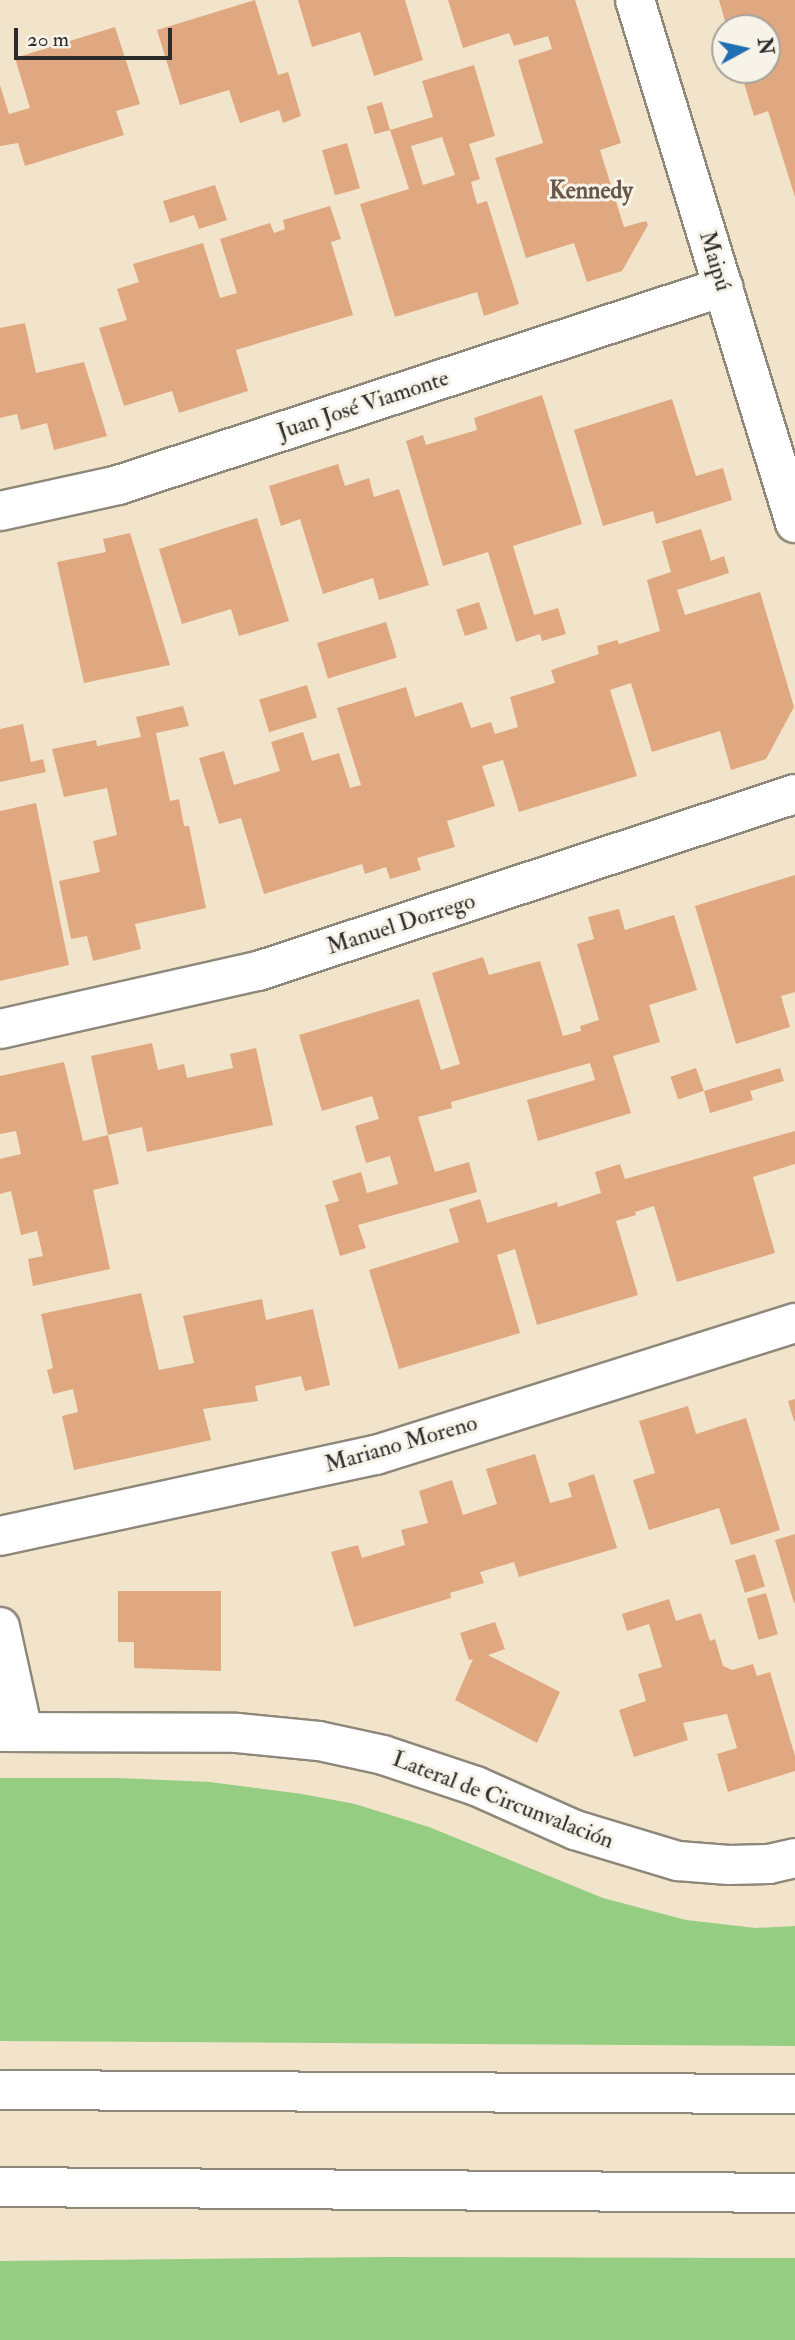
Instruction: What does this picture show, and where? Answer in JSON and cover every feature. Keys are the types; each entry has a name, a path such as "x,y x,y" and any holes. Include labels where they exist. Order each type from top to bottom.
{"main road":[{"name":"Maipú","path":"635,0 795,523"},
{"name":"Juan José Viamonte","path":"0,511 118,485 723,287"},
{"name":"Manuel Dorrego","path":"0,1029 258,971 795,794"},
{"name":"Mariano Moreno","path":"0,1536 376,1455 795,1323"},
{"path":"0,1627 12,1732"},
{"name":"Lateral de Circunvalación","path":"12,1732 237,1733 319,1741 383,1755 476,1786 575,1830 678,1861 729,1865 769,1864 795,1858"},
{"path":"0,2090 795,2094"},
{"path":"0,2187 795,2193"},
{"path":"0,2204 187,2188"}],"green space":[{"path":"0,1778 119,1778 210,1782 302,1794 355,1804 429,1827 603,1898 686,1920 756,1928 795,1926 795,2046 0,2041"},
{"path":"385,2257 795,2258 795,2340 0,2340 0,2261"}],"building":[{"path":"255,0 278,75 288,72 301,116 283,123 279,110 240,123 229,90 180,105 157,30"},
{"path":"298,0 405,0 423,60 374,76 360,32 312,47"},
{"path":"448,0 575,0 621,143 600,150 624,227 646,221 648,225 622,271 587,282 574,243 526,258 495,158 543,143 518,60 552,49 548,36 514,46 509,33 463,48"},
{"path":"719,0 795,0 795,197 768,111 754,116 744,84 781,84 781,14 723,14"},
{"path":"115,27 140,104 116,111 124,135 25,166 18,143 0,146 0,85 9,114 30,108 15,58"},
{"path":"474,65 495,136 469,144 480,179 471,182 477,204 487,201 519,304 484,316 477,292 395,317 360,204 409,189 390,130 433,117 422,81","holes":["442,137 455,175 423,185 411,146"]},
{"path":"382,102 390,130 375,134 367,106"},
{"path":"347,143 360,188 335,195 322,150"},
{"path":"215,185 227,220 199,229 194,215 170,223 163,201"},
{"path":"330,206 341,239 331,242 353,315 236,350 248,391 179,413 172,391 124,406 99,328 127,320 117,289 139,282 133,264 203,243 220,298 237,293 220,239 270,223 274,233 285,229 283,220"},
{"path":"25,323 36,373 84,362 107,436 54,450 47,423 21,430 17,414 0,418 0,328"},
{"path":"542,395 582,524 513,546 534,615 558,608 566,634 542,641 540,634 516,642 488,552 443,566 406,441 423,435 426,445 477,430 474,418"},
{"path":"672,399 696,476 723,468 732,500 656,524 653,511 603,526 574,430"},
{"path":"338,464 345,486 369,478 374,497 399,489 429,585 379,600 373,578 323,594 300,519 281,526 269,486"},
{"path":"257,518 289,621 239,636 231,609 182,624 159,549"},
{"path":"701,529 711,561 724,556 729,573 677,590 685,615 760,592 794,707 766,759 731,770 720,731 652,752 631,683 610,690 637,776 519,812 503,760 482,766 495,806 447,821 455,847 417,858 421,870 390,879 386,867 365,874 362,864 264,894 241,818 219,824 199,758 224,751 234,785 280,771 271,742 303,732 312,761 339,753 350,788 361,785 337,708 406,687 415,717 462,702 471,728 491,722 495,734 518,727 510,697 555,683 551,670 599,654 597,646 617,640 619,644 660,631 647,580 671,572 662,541"},
{"path":"130,533 170,665 84,683 57,562 106,552 103,539"},
{"path":"479,602 488,629 465,636 456,609"},
{"path":"386,622 397,657 328,678 317,643"},
{"path":"307,685 317,718 269,732 259,700"},
{"path":"183,706 189,726 156,733 170,801 179,799 184,826 189,826 206,908 135,924 141,949 93,961 87,936 71,939 59,881 100,872 93,841 117,835 107,788 64,797 52,749 96,740 97,746 141,737 136,717"},
{"path":"23,724 31,762 43,759 46,772 0,782 0,729"},
{"path":"36,803 69,965 0,981 0,811"},
{"path":"795,875 795,992 781,996 790,1027 736,1044 695,906"},
{"path":"619,909 625,930 674,915 697,990 649,1005 660,1042 613,1056 631,1113 538,1141 527,1100 595,1080 590,1063 451,1102 452,1108 418,1117 435,1172 469,1162 477,1192 358,1225 366,1248 340,1256 325,1205 339,1201 332,1181 361,1172 367,1193 398,1184 390,1156 366,1163 355,1126 379,1119 372,1096 322,1111 299,1035 419,999 441,1070 460,1064 432,973 483,957 489,975 540,961 563,1036 581,1031 580,1026 599,1020 577,944 594,939 588,917"},
{"path":"152,1043 158,1070 184,1064 187,1078 233,1068 230,1054 256,1048 273,1125 147,1152 142,1127 108,1135 91,1056"},
{"path":"64,1062 83,1141 108,1135 119,1184 93,1190 110,1269 33,1286 28,1259 43,1256 37,1231 21,1235 11,1191 0,1194 0,1159 21,1154 16,1131 0,1134 0,1076"},
{"path":"696,1068 704,1091 678,1099 670,1077"},
{"path":"780,1068 784,1081 750,1091 753,1100 710,1113 704,1091"},
{"path":"795,1131 795,1164 753,1177 775,1253 677,1282 654,1206 616,1221 638,1295 537,1325 515,1249 497,1255 520,1333 399,1369 369,1270 459,1242 449,1209 480,1199 487,1223 557,1202 558,1207 601,1193 595,1172 620,1164 625,1179"},
{"path":"141,1293 159,1370 194,1363 183,1316 262,1299 266,1320 313,1309 330,1385 305,1391 301,1376 255,1386 258,1401 203,1409 211,1440 74,1470 62,1416 78,1412 73,1389 53,1394 47,1370 53,1368 41,1314"},
{"path":"795,1399 795,1421 794,1421 788,1401"},
{"path":"688,1406 696,1434 746,1418 780,1530 731,1545 719,1508 649,1530 633,1480 655,1473 639,1421"},
{"path":"535,1454 550,1503 572,1497 568,1483 594,1474 617,1548 519,1577 514,1562 480,1572 484,1583 450,1593 451,1598 354,1627 331,1552 358,1545 362,1558 405,1545 401,1530 428,1523 419,1491 452,1480 463,1515 497,1504 486,1469"},
{"path":"795,1534 795,1602 794,1603 775,1540"},
{"path":"755,1554 765,1587 745,1593 735,1560"},
{"path":"118,1591 221,1591 221,1671 134,1668 134,1642 118,1642"},
{"path":"766,1593 778,1634 759,1640 747,1599"},
{"path":"669,1599 676,1621 701,1613 710,1641 715,1639 723,1666 732,1670 753,1664 757,1676 770,1672 795,1756 795,1771 728,1792 717,1754 737,1748 727,1714 683,1723 688,1740 634,1757 619,1710 646,1701 638,1674 662,1667 649,1624 627,1631 622,1614"},
{"path":"495,1622 505,1649 488,1655 560,1692 537,1743 455,1700 473,1659 469,1660 460,1633"}],"district":[{"name":"Kennedy","path":"591,191"}]}
